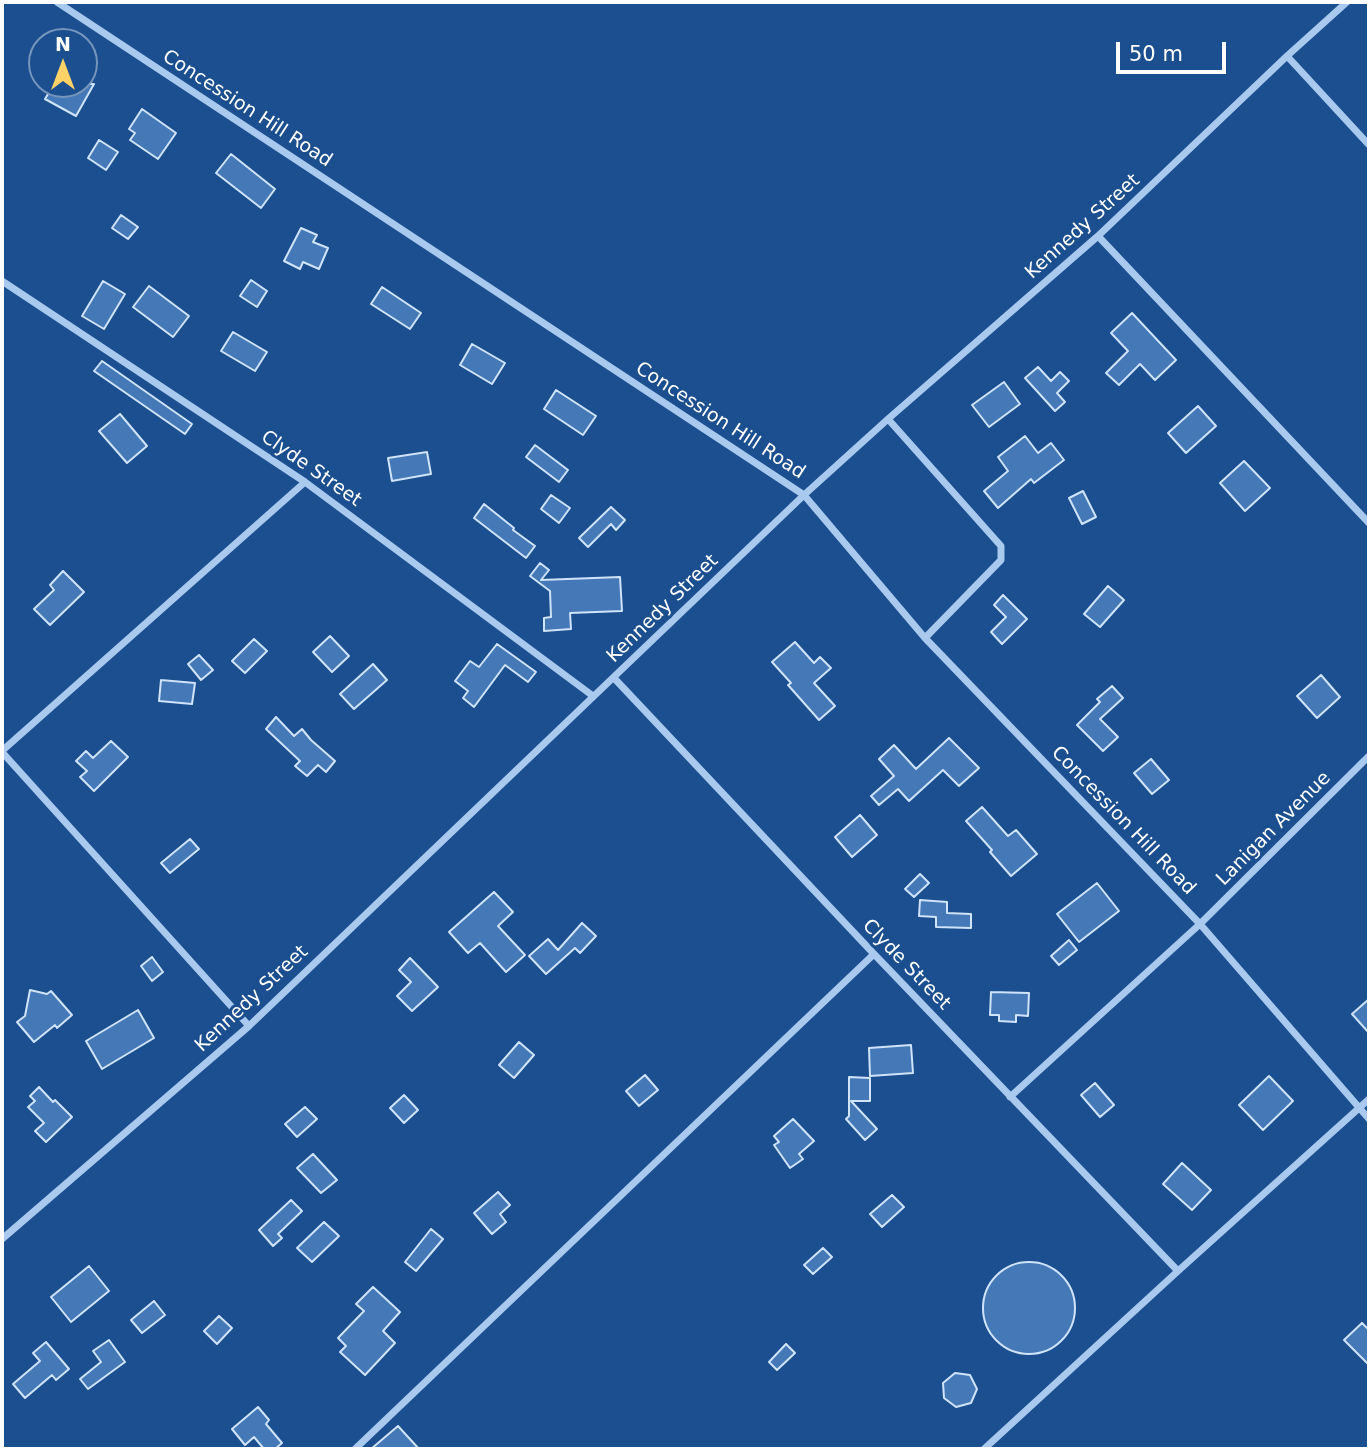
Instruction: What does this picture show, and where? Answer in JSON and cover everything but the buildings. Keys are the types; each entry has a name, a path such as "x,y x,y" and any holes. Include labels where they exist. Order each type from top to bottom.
{"street":[{"name":"Concession Hill Road","path":"57,2 804,495 925,638 1200,924 1369,1119"},
{"name":"Kennedy Street","path":"2,1239 249,1026 804,495 1098,236 1287,56 1348,2"},
{"path":"1287,56 1369,145"},
{"path":"1098,236 1369,523"},
{"name":"Clyde Street","path":"2,281 305,482 593,696"},
{"path":"888,419 1001,546 1001,560 925,638"},
{"path":"249,1026 2,752 305,482"},
{"name":"Clyde Street","path":"614,678 1178,1271"},
{"name":"Lanigan Avenue","path":"1010,1097 1200,924 1369,756"},
{"path":"355,1449 874,954"},
{"path":"984,1449 1369,1099"}]}
